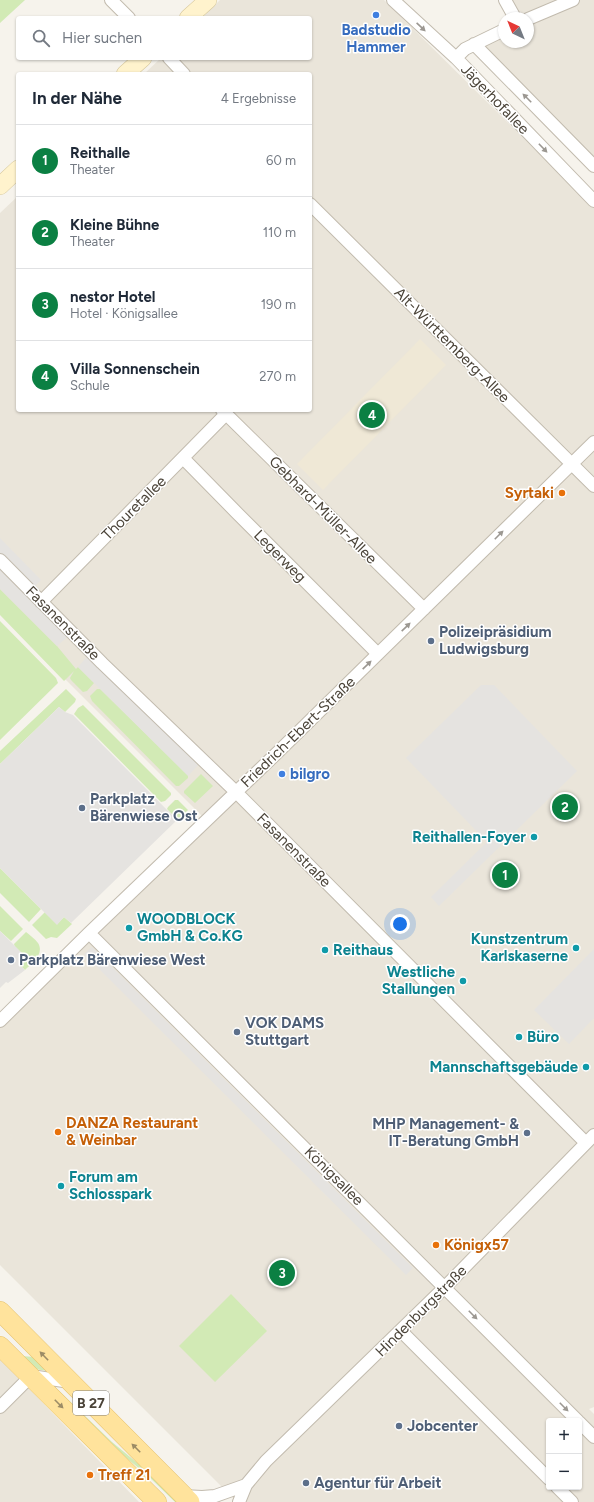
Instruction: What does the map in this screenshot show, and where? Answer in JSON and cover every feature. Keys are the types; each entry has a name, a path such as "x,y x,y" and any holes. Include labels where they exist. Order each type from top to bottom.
{"main road":[{"path":"190,16 208,0"},
{"path":"127,72 141,60"},
{"path":"0,186 16,171"},
{"name":"B 27","path":"0,1311 187,1499"},
{"name":"B 27","path":"0,1346 157,1502"}],"street":[{"path":"110,0 127,16"},
{"name":"Jägerhofallee","path":"393,0 456,58 594,201"},
{"path":"505,0 512,12"},
{"path":"534,16 573,0"},
{"path":"456,58 465,49 498,33"},
{"name":"Jägerhofallee","path":"474,44 594,166"},
{"path":"171,60 182,72"},
{"name":"Alt-Württemberg-Allee","path":"312,206 594,486"},
{"name":"Thouretallee","path":"41,602 183,458 224,412"},
{"name":"Gebhard-Müller-Allee","path":"224,412 424,609"},
{"name":"Friedrich-Ebert-Straße","path":"0,1021 89,933 279,752 594,442"},
{"name":"Legerweg","path":"183,458 241,518 378,654"},
{"name":"Fasanenstraße","path":"0,560 41,602 590,1139"},
{"name":"Königsallee","path":"89,933 576,1418"},
{"name":"Hindenburgstraße","path":"239,1502 246,1485 266,1460 401,1331 590,1139"},
{"path":"401,1331 546,1476"},
{"path":"0,1407 31,1376 70,1382"},
{"name":"Königsallee","path":"582,1424 594,1436"},
{"path":"187,1499 215,1496 246,1485"},
{"path":"560,1490 572,1502"}],"shaded area":[{"path":"220,0 384,0 594,208 594,1407 589,1409 594,1414 594,1502 237,1502 0,1265 0,1022 206,820 0,614 0,213 16,198 16,412 312,412 312,72 146,72 159,60 312,60 312,16 204,16"},
{"path":"505,0 594,0 594,166 474,44 498,33 498,48 534,48 534,12 512,12"},
{"path":"420,339 446,365 323,490 297,464"},
{"path":"0,538 41,580 30,591 72,633 57,646 0,589"},
{"path":"91,652 203,760 188,776 78,667"},
{"path":"481,685 494,685 577,771 439,906 431,897 487,842 406,758"},
{"name":"Parkplatz Bärenwiese Ost","path":"59,707 65,712 73,715 177,820 71,923 64,917 57,925 0,868 0,764"},
{"name":"Parkplatz Bärenwiese West","path":"0,931 26,957 19,964 25,970 8,983 6,982 0,988"},
{"path":"92,947 413,1268 406,1275 84,954"},
{"path":"594,949 594,1018 569,1044 534,1010"},
{"path":"0,1360 34,1394 139,1502 0,1502"}],"green space":[{"path":"0,0 25,0 0,23"},
{"path":"0,589 57,646 76,669 78,667 94,683 87,691 83,692 71,680 70,678 74,671 64,681 0,615"},
{"path":"0,621 56,678 58,683 0,740"},
{"path":"66,689 76,699 75,702 65,712 59,707 0,764 0,751"},
{"path":"97,689 100,689 188,775 188,778 179,786 176,786 92,701 90,696"},
{"path":"83,705 171,793 165,801 161,802 74,714 78,708"},
{"path":"201,774 213,786 195,803 184,793 184,791"},
{"path":"175,800 178,800 188,810 178,820 167,809"},
{"path":"0,868 41,909 29,922 0,893"},
{"path":"0,906 23,929 11,941 0,931"},
{"path":"45,912 57,924 64,917 72,924 57,938 51,937 46,939 32,925"},
{"path":"26,932 38,943 40,951 34,962 25,970 19,964 14,944"},
{"path":"231,1294 267,1331 215,1382 179,1346"},
{"path":"21,1356 35,1357 48,1371 34,1369"},
{"path":"53,1385 112,1442 147,1471 179,1502 175,1502 145,1473 110,1445 52,1386"}],"place":[{"name":"Badstudio Hammer","path":"376,15"},
{"name":"Villa Sonnenschein","path":"372,415"},
{"name":"Syrtaki","path":"562,493"},
{"name":"Polizeipräsidium Ludwigsburg","path":"431,641"},
{"name":"bilgro","path":"282,774"},
{"name":"Kleine Bühne","path":"565,807"},
{"name":"Parkplatz Bärenwiese Ost","path":"82,808"},
{"name":"Reithallen-Foyer","path":"534,837"},
{"name":"Reithalle","path":"505,875"},
{"name":"WOODBLOCK GmbH & Co.KG","path":"129,928"},
{"name":"Kunstzentrum Karlskaserne","path":"576,948"},
{"name":"Reithaus","path":"325,950"},
{"name":"Parkplatz Bärenwiese West","path":"11,960"},
{"name":"Westliche Stallungen","path":"463,981"},
{"name":"VOK DAMS Stuttgart","path":"237,1032"},
{"name":"Büro","path":"519,1037"},
{"name":"Mannschaftsgebäude","path":"586,1067"},
{"name":"DANZA Restaurant & Weinbar","path":"58,1132"},
{"name":"MHP Management- & IT-Beratung GmbH","path":"527,1133"},
{"name":"Forum am Schlosspark","path":"61,1186"},
{"name":"Königx57","path":"436,1245"},
{"name":"nestor Hotel","path":"282,1273"},
{"name":"Jobcenter","path":"399,1426"},
{"name":"Treff 21","path":"90,1475"},
{"name":"Agentur für Arbeit","path":"306,1483"}]}
